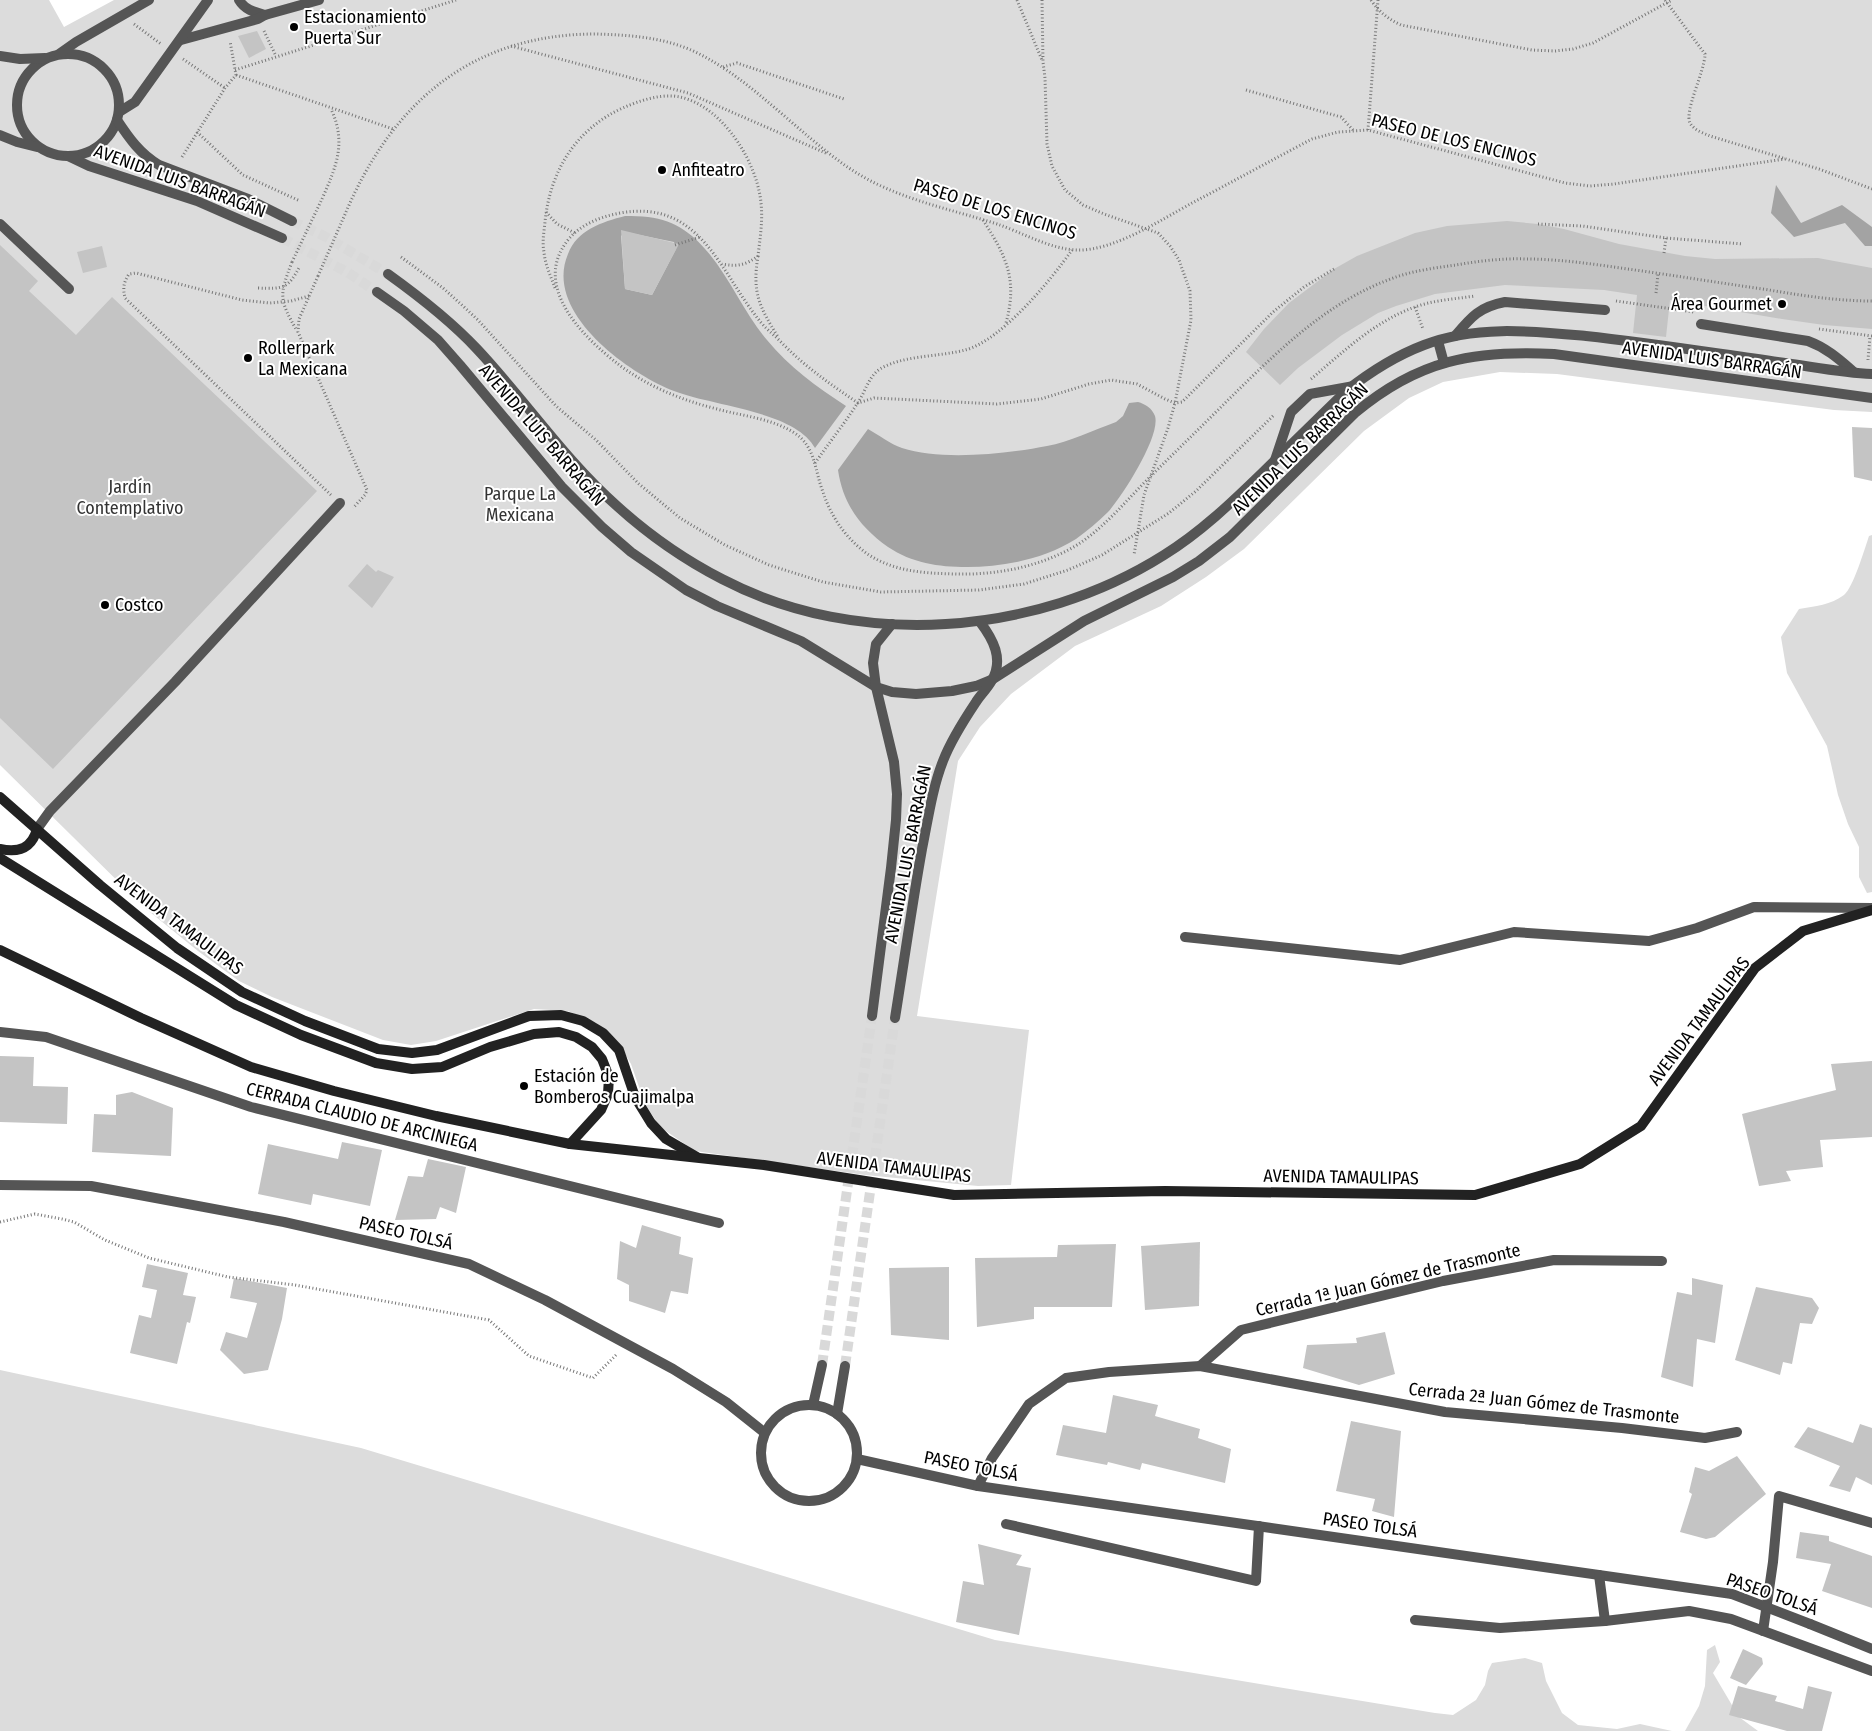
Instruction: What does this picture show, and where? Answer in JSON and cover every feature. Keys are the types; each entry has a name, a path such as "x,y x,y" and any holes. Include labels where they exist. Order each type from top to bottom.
{"street":[{"path":"59,54 76,42 149,0"},
{"path":"118,116 135,102 208,0"},
{"path":"239,0 251,12 261,17"},
{"path":"181,40 228,28 319,0"},
{"path":"59,54 75,54 90,58 104,68 114,81 118,96 118,116 110,135 98,146 83,154 68,156 50,153 39,147 21,127 17,114 16,100 19,87 25,75 34,65 46,58 59,54"},
{"path":"0,56 20,59 46,58"},
{"name":"AVENIDA LUIS BARRAGÁN","path":"118,116 134,145 146,157 159,165 248,199 292,220"},
{"path":"0,135 17,142 39,147"},
{"name":"AVENIDA LUIS BARRAGÁN","path":"68,156 89,166 197,201 282,238"},
{"path":"0,224 69,289"},
{"name":"AVENIDA LUIS BARRAGÁN","path":"388,274 449,321 495,370 588,478 614,504 664,545 724,580 783,604 817,613 892,624 980,622 1046,607 1079,597 1132,573 1162,556 1216,517 1354,386 1390,360 1425,344 1455,336 1502,332 1553,333 1869,374"},
{"name":"AVENIDA LUIS BARRAGÁN","path":"377,292 404,311 438,340 562,487 602,527 631,552 686,590 716,606 801,641 876,687 892,692 916,694 952,691 976,686 993,679 1071,628 1173,576 1215,549 1247,522 1355,413 1374,398 1408,377 1444,363 1466,357 1502,354 1554,354 1872,398"},
{"path":"1455,336 1478,312 1490,305 1505,302 1606,305"},
{"path":"1701,324 1808,341 1827,350 1854,372"},
{"path":"1438,341 1444,363"},
{"path":"1275,460 1291,412 1310,394 1354,386"},
{"path":"0,850 16,850 31,844 37,829 50,811 175,682 340,504"},
{"name":"AVENIDA LUIS BARRAGÁN","path":"895,1018 918,873 935,786 943,760 953,739 993,679 998,661 996,648 990,635 980,622"},
{"name":"AVENIDA LUIS BARRAGÁN","path":"872,1016 891,868 897,794 894,762 872,663 876,644 892,624"},
{"name":"AVENIDA TAMAULIPAS","path":"0,797 100,885 177,948 242,992 305,1021 378,1049 412,1053 437,1050 529,1016 561,1015 583,1021 603,1033 618,1050 635,1097 651,1123 666,1139 700,1158"},
{"name":"AVENIDA TAMAULIPAS","path":"0,858 236,1005 301,1035 376,1063 412,1069 442,1067 490,1047 534,1034 559,1032 576,1037 592,1047 602,1059 609,1077 608,1094 601,1110 570,1144"},
{"path":"1185,937 1400,960 1514,932 1649,940 1697,928 1754,907 1872,909"},
{"name":"AVENIDA TAMAULIPAS","path":"0,950 141,1018 251,1067 334,1091 436,1116 570,1144 764,1166 954,1195 1165,1191 1475,1195 1580,1164 1641,1126 1755,968 1803,931 1872,909"},
{"name":"CERRADA CLAUDIO DE ARCINIEGA","path":"0,1032 46,1037 251,1107 719,1224"},
{"name":"PASEO TOLSÁ","path":"0,1186 91,1186 284,1222 470,1264 545,1300 674,1369 726,1402 765,1432"},
{"name":"Cerrada 1ª Juan Gómez de Trasmonte","path":"1200,1366 1241,1330 1443,1280 1554,1260 1662,1261"},
{"path":"813,1405 822,1365"},
{"path":"837,1414 844,1366"},
{"path":"978,1486 992,1458 1029,1404 1066,1378 1109,1372 1200,1366"},
{"name":"Cerrada 2ª Juan Gómez de Trasmonte","path":"1200,1366 1445,1412 1622,1428 1705,1438 1737,1432"},
{"path":"813,1405 826,1408 837,1414 853,1434 857,1446 857,1459 850,1479 836,1494 816,1502 795,1500 777,1490 764,1474 760,1453 765,1432 780,1414 801,1406 813,1405"},
{"name":"PASEO TOLSÁ","path":"857,1459 978,1486 1732,1594 1872,1649"},
{"path":"1763,1631 1773,1562 1779,1496 1872,1523"},
{"path":"1006,1524 1256,1581 1259,1526"},
{"path":"1599,1575 1605,1621"},
{"path":"1414,1620 1500,1628 1605,1621 1689,1611 1731,1619 1872,1672"}],"path":[{"path":"235,70 456,0"},
{"path":"1018,0 1043,62"},
{"path":"1042,0 1047,144 1052,166 1065,190 1083,205 1158,233 1170,246 1181,264 1190,291 1191,320 1175,403 1144,495 1136,535 1132,573"},
{"path":"1371,0 1378,10 1389,19 1414,28 1532,50 1555,51 1593,43 1667,1 1672,0"},
{"path":"1368,130 1378,0"},
{"path":"1667,1 1704,54 1704,63 1688,115 1690,124 1699,132 1710,136 1872,189"},
{"path":"261,17 276,56"},
{"path":"129,21 164,45"},
{"path":"228,28 236,75"},
{"name":"PASEO DE LOS ENCINOS","path":"298,332 299,319 365,170 393,129 416,103 444,79 465,66 510,46 532,40 574,35 648,37 688,49 723,68 832,155 864,177 899,193 983,219 1058,247 1072,250 1097,248 1146,228 1312,139 1338,132 1368,130 1565,183 1590,186 1623,183 1785,159"},
{"path":"510,46 688,94 832,155"},
{"path":"180,57 225,88"},
{"path":"723,68 737,63 844,99"},
{"path":"182,157 225,88 236,75"},
{"path":"236,75 393,129"},
{"path":"1246,90 1341,117 1354,131"},
{"path":"687,99 688,94"},
{"path":"781,342 764,314 755,286 762,223 761,201 750,162 730,131 699,104 672,96 640,102 613,112 594,125 576,143 561,164 550,188 546,211 543,240 547,267 567,311 603,352 622,368 665,392 717,409 765,420 796,433 809,446 829,508 840,527 853,542 870,556 892,567 913,572 982,574 1014,569 1064,553 1108,520 1288,343 1326,313 1362,292 1390,279 1419,271 1489,260 1526,259 1572,262 1825,298 1872,301"},
{"path":"309,296 284,302 270,303 242,300 136,274 129,274 124,282 123,291 125,298 346,510 352,509 367,490 298,332 288,315 284,302 282,295 292,262 336,167 338,149 337,122 330,108"},
{"path":"197,132 243,174 300,201"},
{"path":"546,211 557,224 575,233"},
{"path":"557,292 555,277 560,253 575,233 598,218 644,211 673,219 699,237 721,263 760,322 814,373 858,403"},
{"path":"983,219 1004,254 1009,273 1011,305 1006,324"},
{"path":"1538,224 1582,226 1666,238 1743,244"},
{"path":"675,245 699,237"},
{"path":"1664,253 1666,238"},
{"path":"815,463 858,403 878,370 893,362 967,350 993,336 1035,298 1072,250"},
{"path":"721,263 732,266 744,265 758,256"},
{"path":"401,257 443,288 478,320 556,406 596,440 639,484 688,522 724,545 769,565 823,582 881,592 979,590 1024,584 1068,570 1102,555 1169,513 1196,492 1276,413"},
{"path":"258,288 284,287 292,281 300,266"},
{"path":"858,403 874,398 997,404 1041,399 1089,384 1111,380 1136,384 1175,403 1182,402 1273,312 1304,287 1334,269"},
{"path":"1656,293 1658,274"},
{"path":"1310,380 1360,338 1386,320 1415,307 1476,296"},
{"path":"1606,305 1699,313"},
{"path":"1415,307 1423,329"},
{"path":"1813,328 1871,336 1869,374"},
{"path":"0,1222 35,1214 62,1219 74,1222 105,1240 149,1258 228,1277 295,1285 488,1320 529,1356 593,1378 627,1344"}],"green space":[{"name":"Parque La Mexicana","path":"0,0 49,0 64,27 114,0 1872,0 1872,412 1834,410 1557,374 1500,372 1443,382 1409,398 1364,431 1244,549 1206,577 1161,606 1075,646 1011,694 980,727 958,761 917,1016 1029,1030 1011,1185 978,1186 865,1175 695,1151 660,1127 645,1104 631,1064 618,1042 596,1023 568,1011 534,1009 436,1041 411,1045 383,1040 272,997 239,981 145,908 0,765"},
{"path":"1872,535 1872,892 1867,893 1859,877 1859,847 1848,824 1838,795 1827,746 1787,673 1781,637 1799,609 1828,603 1844,595 1855,576 1869,536"},
{"path":"0,1370 361,1448 995,1640 1453,1715 1476,1700 1485,1685 1492,1663 1525,1658 1542,1663 1546,1681 1562,1713 1578,1725 1617,1729 1640,1724 1672,1731 0,1731"},
{"path":"1715,1645 1720,1662 1713,1673 1739,1717 1758,1731 1685,1731 1699,1706 1705,1686 1707,1650"}],"shaded area":[{"path":"1776,185 1801,223 1842,205 1872,227 1872,246 1865,246 1845,223 1794,237 1771,213"},
{"path":"625,216 648,217 670,223 689,233 718,265 754,323 776,350 804,376 846,406 815,448 805,436 790,426 772,418 690,396 655,382 614,355 594,338 578,318 568,297 563,276 568,254 577,239 591,228","holes":["625,232 674,242 676,249 652,295 625,289 621,236"]},
{"path":"1138,402 1146,405 1152,411 1155,416 1155,425 1146,451 1131,480 1108,512 1088,530 1064,546 1037,557 981,567 956,567 926,563 906,557 888,547 861,523 854,514 840,482 838,470 868,429 902,448 918,452 974,455 1013,452 1073,439 1116,422 1123,416 1129,403"}],"building":[{"path":"257,31 266,49 249,58 238,36"},
{"name":"Área Gourmet","path":"1507,221 1564,229 1619,244 1685,256 1715,259 1818,258 1872,268 1872,329 1782,319 1670,300 1666,337 1633,333 1637,295 1604,290 1505,285 1435,294 1378,313 1342,335 1298,368 1280,385 1246,352 1264,329 1289,303 1334,269 1357,256 1415,233 1447,226"},
{"path":"621,230 679,244 652,295 625,289"},
{"name":"Jardín Contemplativo","path":"0,245 38,281 29,291 76,335 112,297 317,491 53,769 0,718"},
{"path":"102,246 107,267 83,273 77,252"},
{"path":"1852,427 1872,428 1872,481 1854,477"},
{"path":"367,564 376,572 378,570 394,577 372,608 348,586"},
{"path":"0,1056 34,1057 33,1086 68,1087 67,1124 0,1122"},
{"path":"1872,1061 1872,1137 1820,1140 1823,1167 1786,1171 1791,1181 1759,1186 1742,1114 1836,1090 1831,1064"},
{"path":"132,1092 173,1108 171,1156 92,1152 94,1114 116,1115 116,1095"},
{"path":"342,1142 382,1150 370,1206 313,1194 311,1205 258,1194 268,1144 338,1159"},
{"path":"428,1159 466,1167 456,1213 440,1207 436,1219 395,1220 408,1176 423,1177"},
{"path":"642,1225 681,1237 679,1254 693,1258 688,1294 671,1291 665,1313 629,1301 629,1285 617,1279 620,1241 636,1248"},
{"path":"1200,1242 1199,1306 1145,1310 1141,1246"},
{"path":"1116,1244 1112,1307 1034,1307 1034,1319 977,1327 975,1258 1057,1257 1058,1245"},
{"path":"147,1264 188,1273 183,1295 196,1297 190,1323 187,1322 177,1364 130,1353 139,1315 151,1318 157,1290 142,1287"},
{"path":"949,1267 949,1340 891,1335 889,1268"},
{"path":"234,1278 287,1288 282,1319 268,1370 244,1374 220,1350 226,1332 247,1338 257,1303 230,1298"},
{"path":"1692,1278 1723,1285 1715,1343 1697,1339 1693,1387 1661,1377 1677,1292 1692,1295"},
{"path":"1756,1287 1812,1298 1819,1308 1812,1324 1800,1323 1792,1364 1783,1362 1780,1375 1735,1360"},
{"path":"1385,1332 1395,1374 1359,1385 1303,1368 1307,1345 1357,1343 1356,1338"},
{"path":"1113,1395 1158,1405 1155,1416 1200,1429 1198,1438 1231,1449 1225,1483 1142,1463 1140,1470 1108,1462 1107,1465 1056,1455 1063,1425 1106,1433"},
{"path":"1351,1421 1401,1431 1394,1517 1372,1511 1375,1499 1336,1491"},
{"path":"1860,1424 1872,1428 1872,1485 1856,1477 1850,1492 1829,1486 1840,1466 1794,1447 1808,1427 1853,1443"},
{"path":"1737,1456 1766,1494 1715,1537 1706,1539 1680,1532 1692,1494 1689,1492 1695,1467 1709,1471"},
{"path":"1800,1532 1829,1536 1829,1541 1872,1556 1872,1608 1822,1591 1831,1564 1796,1558"},
{"path":"978,1544 1022,1555 1016,1565 1031,1568 1019,1635 956,1622 963,1581 984,1585"},
{"path":"1743,1649 1762,1658 1763,1664 1746,1685 1730,1678"},
{"path":"1738,1686 1777,1696 1775,1701 1803,1709 1808,1686 1832,1692 1822,1731 1787,1731 1729,1715"}],"tunnel":[{"path":"292,221 326,237 388,274"},
{"path":"282,238 347,272 377,292"},
{"path":"822,1365 872,1016"},
{"path":"845,1366 895,1018"}],"place":[{"name":"Estacionamiento Puerta Sur","path":"294,27"},
{"name":"Anfiteatro","path":"662,170"},
{"name":"Área Gourmet","path":"1782,304"},
{"name":"Rollerpark La Mexicana","path":"248,358"},
{"name":"Costco","path":"105,605"},
{"name":"Estación de Bomberos Cuajimalpa","path":"524,1086"}]}
